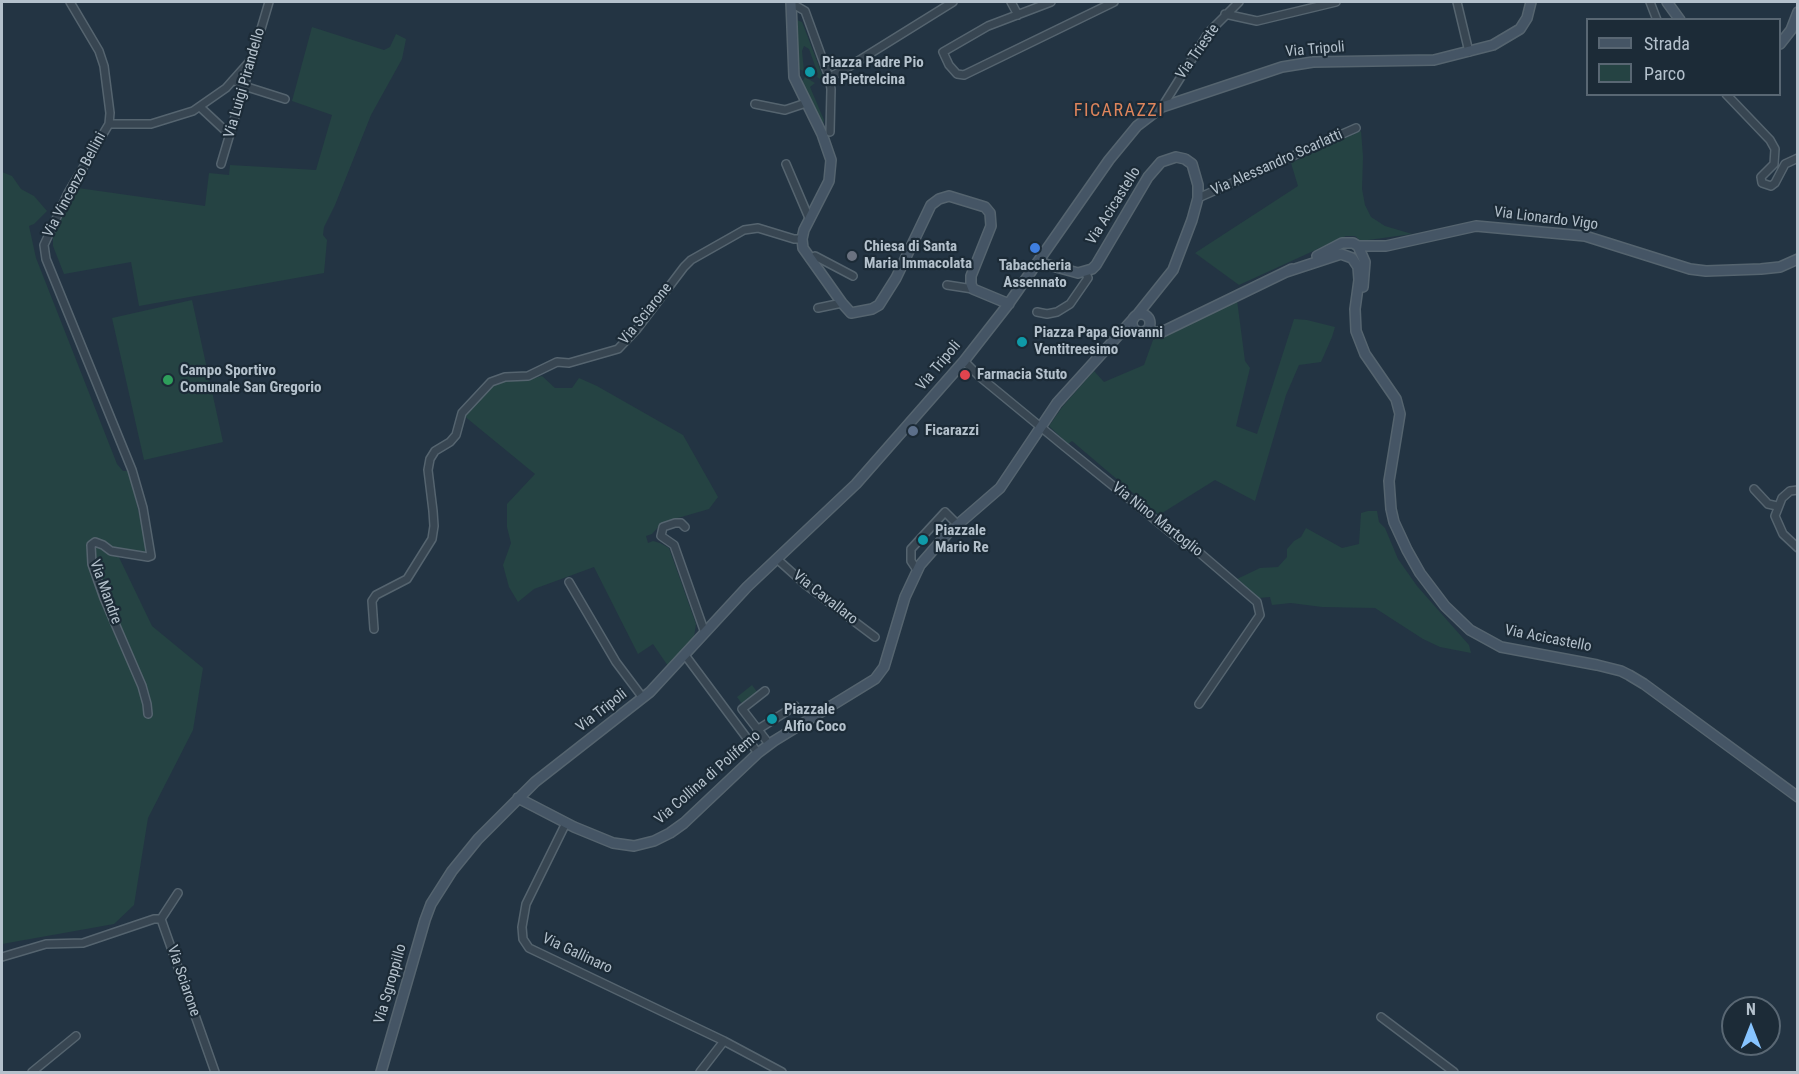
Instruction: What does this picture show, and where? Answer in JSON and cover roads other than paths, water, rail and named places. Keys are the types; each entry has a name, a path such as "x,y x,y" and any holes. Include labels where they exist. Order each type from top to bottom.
{"street":[{"name":"Via Vincenzo Bellini","path":"70,2 99,51 110,104 109,123 68,193 44,245 46,259 132,470"},
{"name":"Via Luigi Pirandello","path":"222,164 269,2"},
{"path":"791,2 805,11 829,76 830,132"},
{"path":"791,2 793,68 798,88 822,134 831,160 830,181 809,218 802,239 803,248 851,313 872,309 879,304 896,278 932,205 939,199 949,196 985,207 992,219 971,276 973,290"},
{"path":"829,76 842,71 953,2"},
{"path":"1011,2 1018,15"},
{"path":"1051,2 988,26 943,52 950,65 957,74 964,75 1114,2"},
{"path":"1091,2 1096,9"},
{"name":"Via Trieste","path":"1162,106 1209,32 1239,2"},
{"path":"1225,14 1257,21 1336,2"},
{"path":"1457,2 1469,52"},
{"name":"Via Tripoli","path":"430,904 452,870 518,798 535,782 643,698 747,587 856,484 964,361 1009,304 1109,160 1137,126 1162,106 1298,64 1434,60 1493,45 1520,29 1527,18 1531,2"},
{"path":"1650,2 1656,18"},
{"path":"1667,2 1679,18"},
{"path":"1781,42 1791,30 1797,12"},
{"path":"109,123 151,124 200,107 233,80 252,59"},
{"path":"233,80 244,86 285,99"},
{"path":"1728,96 1770,140 1775,149 1774,164 1761,177 1762,183 1771,186 1785,164 1797,158"},
{"path":"755,104 785,110 806,103"},
{"path":"200,107 230,135"},
{"name":"Via Alessandro Scarlatti","path":"1198,198 1356,128"},
{"name":"Via Acicastello","path":"1085,271 1096,265 1148,177 1161,162 1176,157 1192,164 1196,173 1198,198 1173,270 1110,345"},
{"path":"786,164 809,218"},
{"name":"Via Lionardo Vigo","path":"1286,272 1342,243 1353,243 1358,246 1386,246 1476,226 1585,237 1690,269 1706,271 1780,267 1797,259"},
{"name":"Via Sciarone","path":"374,629 372,602 376,595 407,579 432,539 434,519 428,470 430,459 456,435 462,413 490,382 505,377 528,376 557,363 569,363 618,349 637,329 691,260 744,230 758,228 802,239"},
{"path":"1355,309 1365,279 1363,255 1358,246"},
{"path":"1302,267 1339,250 1346,249 1363,255 1386,246"},
{"path":"1110,345 1125,333 1140,331 1149,328 1150,322 1146,315 1136,316 1132,323 1140,331 1157,333 1286,272 1336,255 1347,255 1358,267 1359,280 1355,309"},
{"path":"810,259 815,256 853,276"},
{"path":"1037,312 1047,314 1057,312 1070,304 1088,278 1085,271 1069,272 1038,262"},
{"path":"947,285 973,290 1009,304"},
{"path":"818,308 842,303"},
{"name":"Via Acicastello","path":"1355,309 1356,331 1365,354 1400,408 1401,420 1389,481 1394,522 1407,550 1435,592 1470,630 1501,647 1621,671 1644,684 1797,797"},
{"path":"1150,322 1161,326 1175,325"},
{"name":"Via Collina di Polifemo","path":"566,823 592,836 621,845 642,845 654,841 684,823 769,744 875,679 884,667 905,597 917,570 934,548 1000,488 1057,403 1110,345"},
{"name":"Via Nino Martoglio","path":"964,361 980,377 1179,540 1201,554 1257,602 1260,615 1199,704"},
{"name":"Via Mandre","path":"132,470 151,556 111,551 95,542 91,545 91,551 92,564 104,598 142,686 148,714"},
{"path":"1754,489 1768,504 1778,506"},
{"path":"1797,490 1790,491 1782,498 1776,516 1778,525 1789,542 1797,548"},
{"path":"917,570 911,561 911,549 945,512 958,525"},
{"path":"685,527 681,523 675,523 663,527 661,536 674,545 705,633"},
{"name":"Via Cavallaro","path":"777,559 806,585 875,637"},
{"path":"569,582 616,662 643,698"},
{"path":"685,655 758,753"},
{"path":"765,691 742,709 769,744"},
{"path":"757,730 795,706"},
{"path":"518,798 566,823"},
{"name":"Via Gallinaro","path":"566,823 526,904 522,933 529,948 724,1041 782,1072"},
{"path":"2,957 46,944 83,943 154,919 161,919 178,893"},
{"name":"Via Sgroppillo","path":"381,1072 430,904"},
{"name":"Via Sciarone","path":"161,919 215,1072"},
{"path":"1381,1017 1454,1072"},
{"path":"32,1072 76,1036"},
{"path":"700,1072 724,1041"}],"place":[{"name":"Piazza Padre Pio da Pietrelcina","path":"810,72"},
{"name":"Tabaccheria Assennato","path":"1035,248"},
{"name":"Chiesa di Santa Maria Immacolata","path":"852,256"},
{"name":"Piazza Papa Giovanni Ventitreesimo","path":"1022,342"},
{"name":"Farmacia Stuto","path":"965,375"},
{"name":"Campo Sportivo Comunale San Gregorio","path":"168,380"},
{"name":"Ficarazzi","path":"913,431"},
{"name":"Piazzale Mario Re","path":"923,540"},
{"name":"Piazzale Alfio Coco","path":"772,719"}],"district":[{"name":"FICARAZZI","path":"1119,111"}]}
